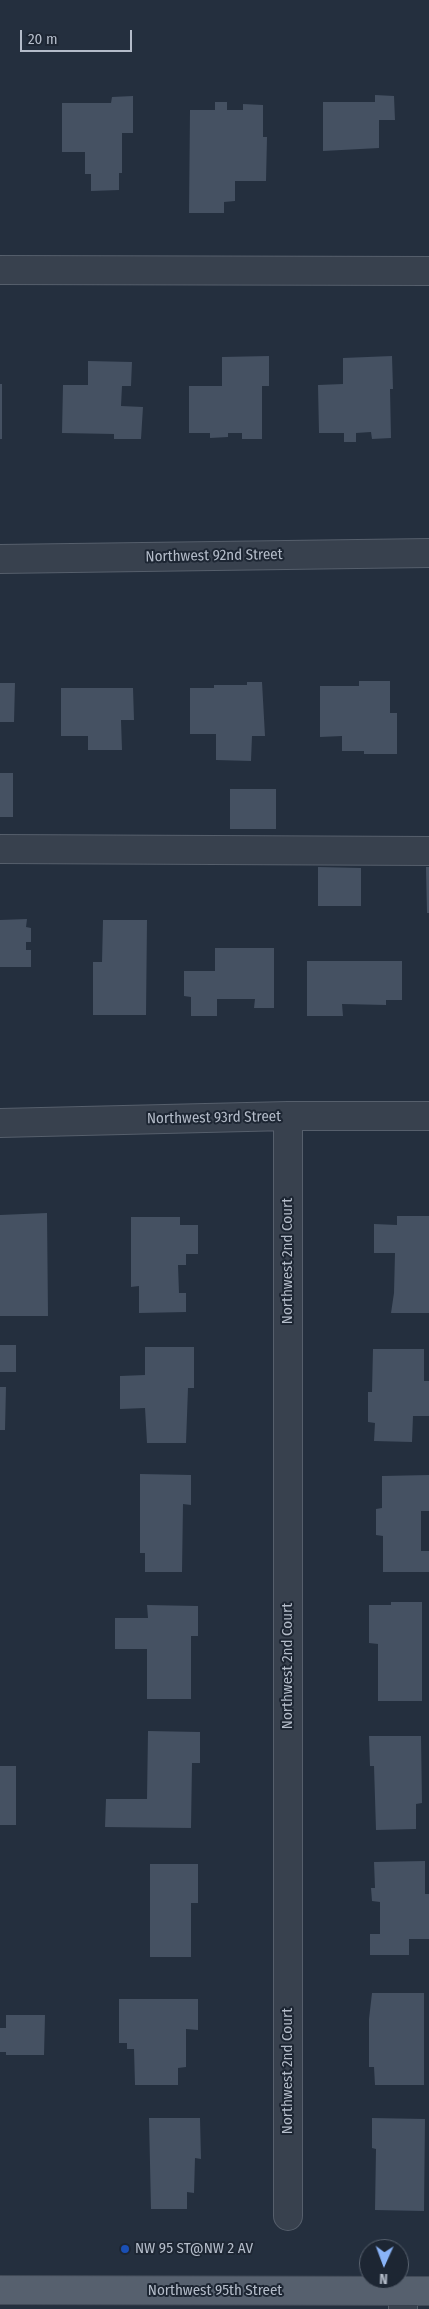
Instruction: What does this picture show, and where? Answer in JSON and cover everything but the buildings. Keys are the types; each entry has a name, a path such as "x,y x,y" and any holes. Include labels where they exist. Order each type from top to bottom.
{"main road":[{"name":"Northwest 95th Street","path":"0,2290 412,2297"}],"street":[{"path":"0,270 429,271"},
{"name":"Northwest 92nd Street","path":"0,559 429,553"},
{"path":"0,849 429,851"},
{"name":"Northwest 93rd Street","path":"0,1123 288,1116 429,1116"},
{"name":"Northwest 2nd Court","path":"288,1116 288,2216"}],"place":[{"name":"NW 95 ST@NW 2 AV","path":"125,2249"}]}
